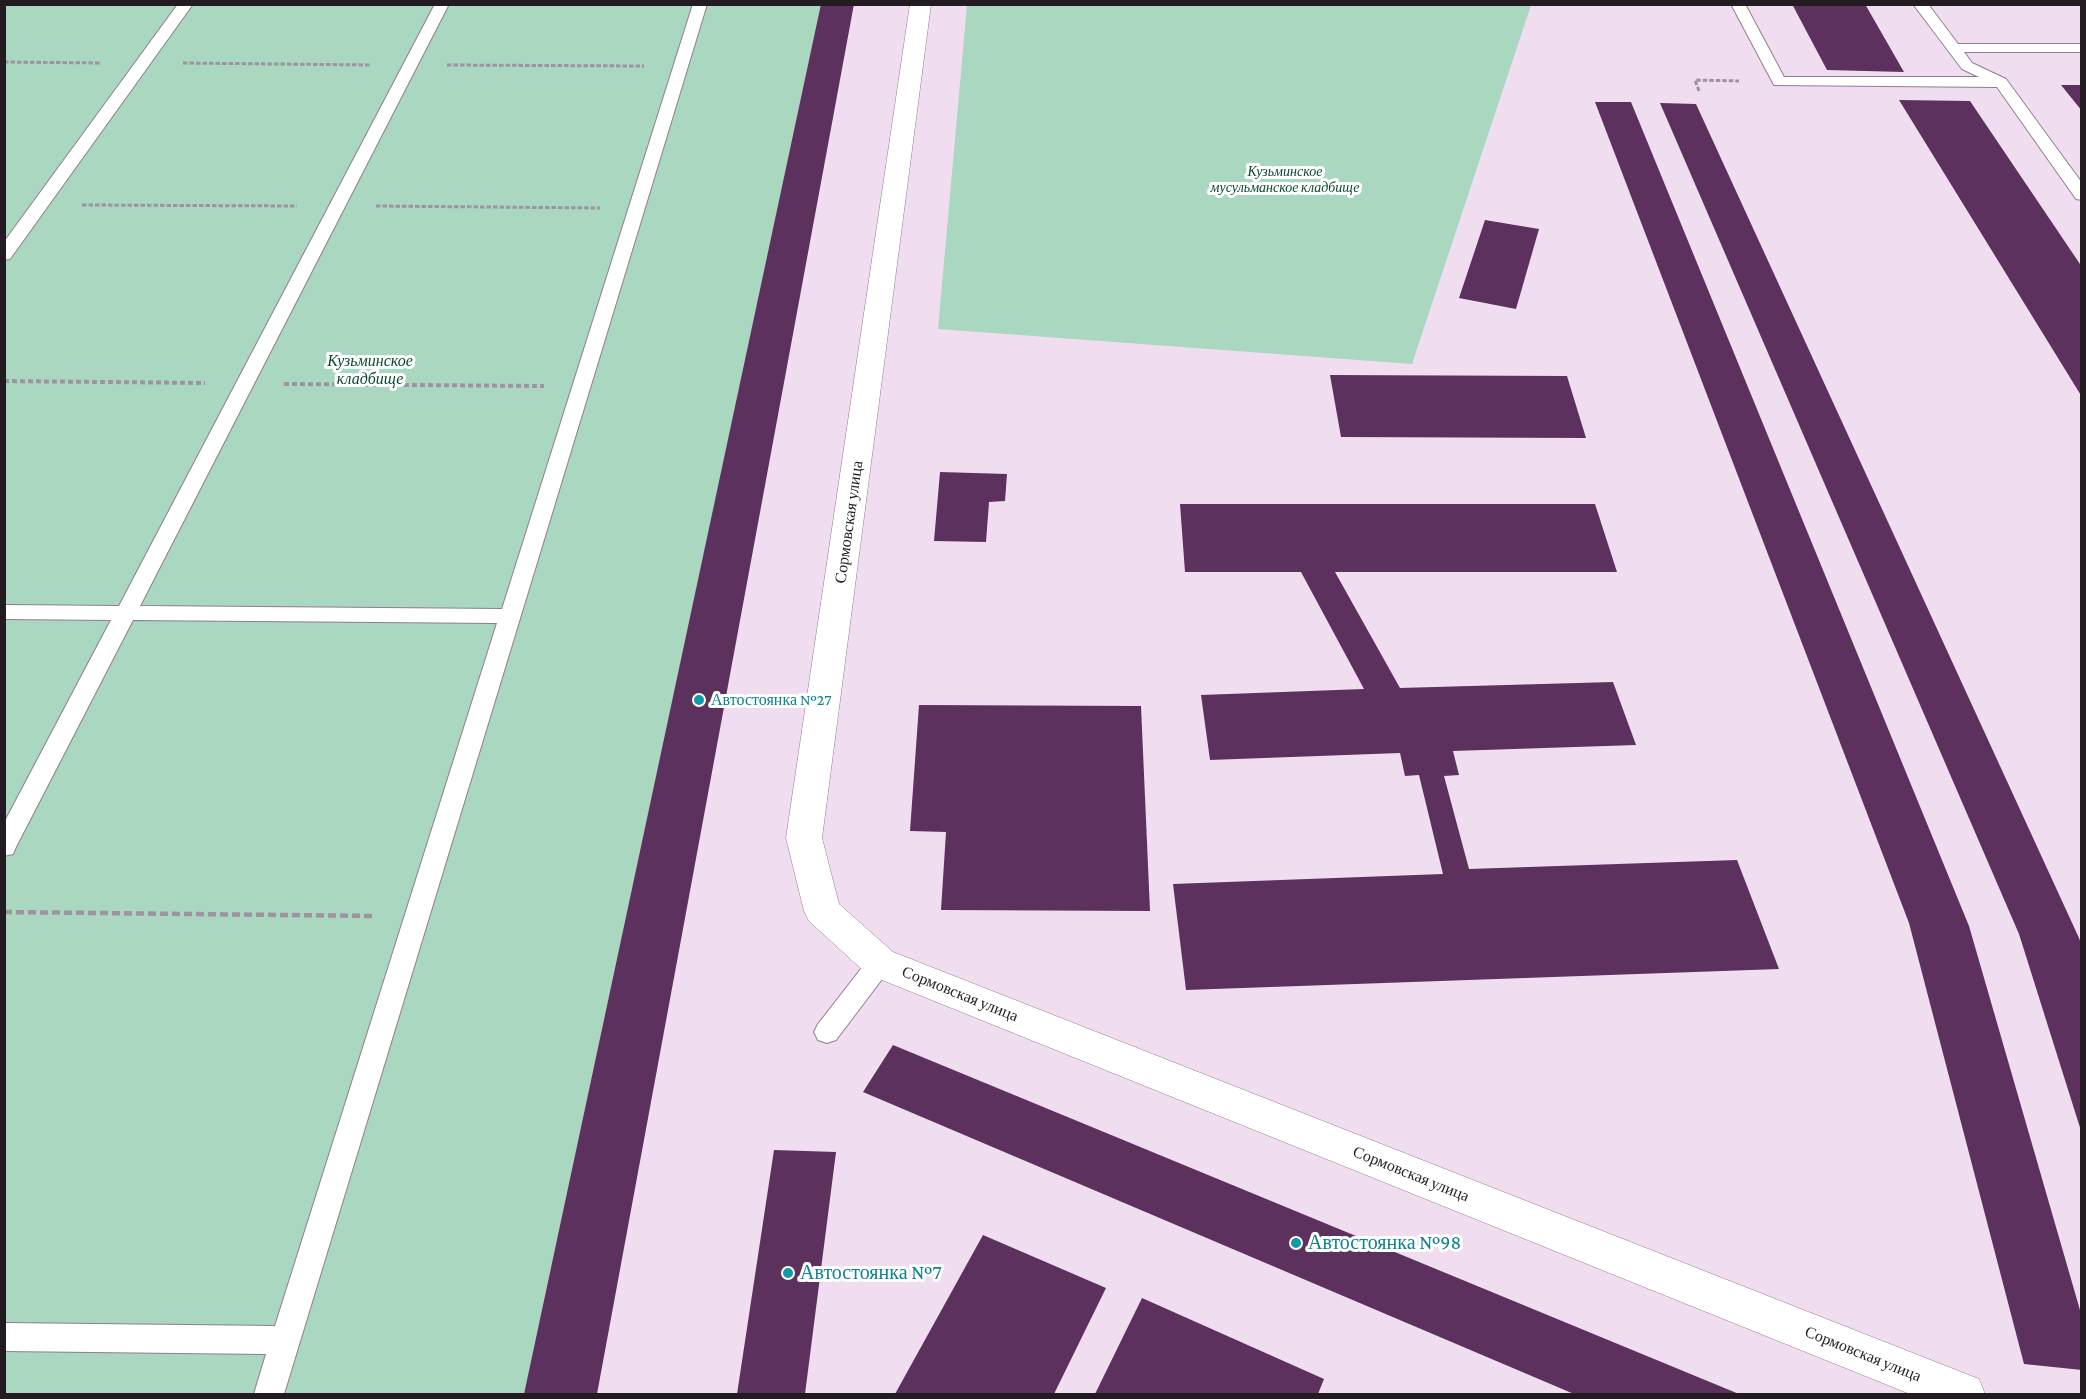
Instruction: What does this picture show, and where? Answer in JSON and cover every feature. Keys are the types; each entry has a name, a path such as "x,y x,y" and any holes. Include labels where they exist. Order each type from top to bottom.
{"street":[{"name":"Сормовская улица","path":"921,4 804,838 822,911 880,963 1963,1395"}],"lane":[{"path":"4,255 186,4"},
{"path":"4,847 442,4"},
{"path":"269,1395 700,4"},
{"path":"1738,4 1779,82 2001,82"},
{"path":"1920,4 1967,66 2001,82 2082,195"},
{"path":"1953,48 2082,48"},
{"path":"4,612 510,616"},
{"path":"827,1032 880,963"},
{"path":"4,1337 286,1340"}],"path":[{"path":"4,62 681,66"},
{"path":"1695,80 1700,91"},
{"path":"4,381 582,386"},
{"path":"4,912 418,916"}],"green space":[{"name":"Кузьминское кладбище","path":"5,5 821,5 524,1394 5,1394"},
{"name":"Кузьминское мусульманское кладбище","path":"967,5 1531,5 1412,364 938,329"}],"building":[{"name":"Автостоянка №27","path":"821,4 854,4 597,1394 524,1394"},
{"path":"1792,4 1865,4 1904,72 1827,70"},
{"path":"2061,85 2082,85 2082,111"},
{"path":"1899,100 1970,101 2082,267 2082,397"},
{"path":"1595,102 1631,102 1969,926 2082,1317 2082,1370 2024,1364 1909,923"},
{"path":"1660,103 1696,104 2079,938 2082,946 2082,1134 2019,934"},
{"path":"1485,220 1539,229 1516,309 1459,298"},
{"path":"1330,375 1567,376 1586,438 1341,437"},
{"path":"940,472 1007,474 1005,501 989,502 986,542 934,541"},
{"path":"1180,504 1595,504 1617,572 1335,572 1400,688 1613,682 1636,745 1453,751 1459,775 1444,776 1469,869 1737,860 1779,969 1186,990 1173,884 1443,874 1419,775 1405,776 1400,753 1210,760 1201,695 1364,689 1301,572 1185,572"},
{"path":"919,705 1141,706 1150,911 941,910 946,832 910,831"},
{"name":"Автостоянка №98","path":"893,1045 1739,1394 1574,1394 863,1092"},
{"name":"Автостоянка №7","path":"774,1150 836,1152 805,1394 737,1394"},
{"path":"983,1235 1106,1288 1054,1394 895,1394"},
{"path":"1142,1298 1324,1379 1318,1394 1095,1394"}],"place":[{"name":"Автостоянка №27","path":"699,700"},
{"name":"Автостоянка №98","path":"1296,1243"},
{"name":"Автостоянка №7","path":"788,1273"}]}
